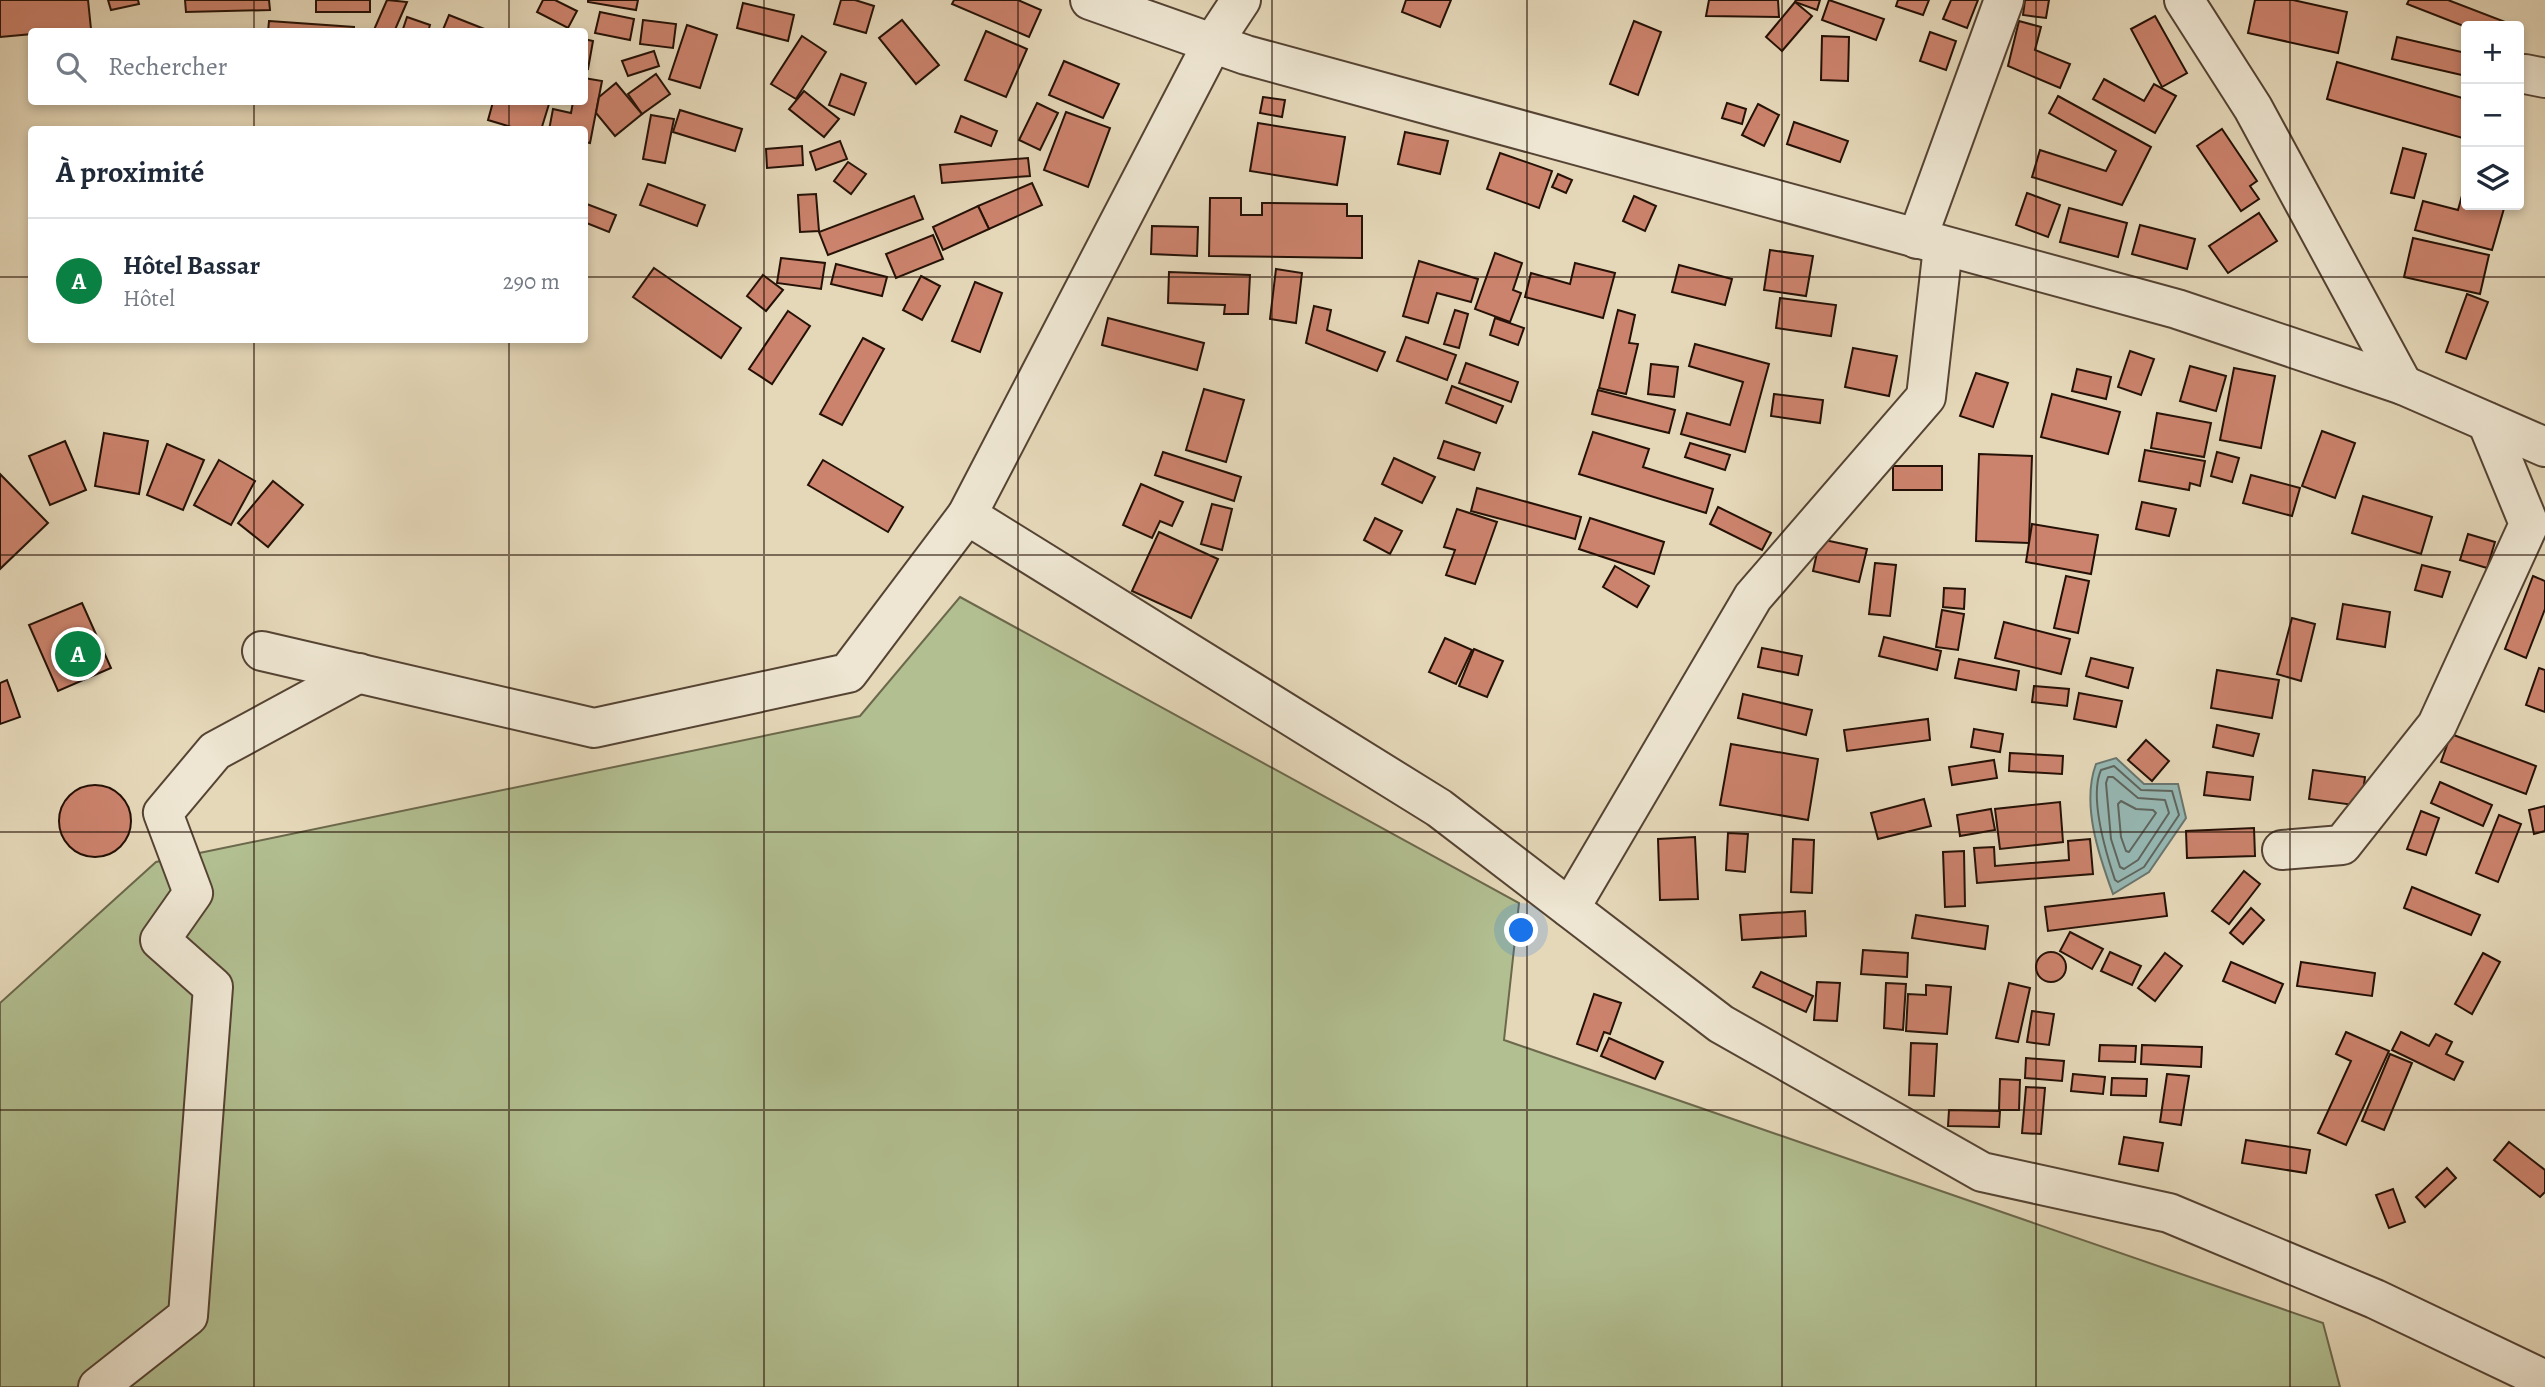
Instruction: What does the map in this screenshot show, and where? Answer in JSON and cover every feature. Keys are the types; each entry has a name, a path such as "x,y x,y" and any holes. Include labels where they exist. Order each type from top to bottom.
{"street":[{"path":"1090,0 1246,55 2177,309 2403,385 2545,447"},
{"path":"262,651 594,728 848,673 967,514 1212,44 1241,0"},
{"path":"1570,908 1753,597 1926,397 1930,243 2004,0"},
{"path":"2185,0 2253,108 2403,385"},
{"path":"2282,850 2342,845 2437,724 2537,520 2487,422"},
{"path":"967,514 1439,808 1721,1024 1982,1172 2169,1213 2375,1299 2545,1380"},
{"path":"98,1387 188,1316 213,987 160,940 193,892 163,813 215,751 359,673"}],"green space":[{"path":"960,597 1519,903 1504,1040 2323,1323 2340,1387 0,1387 0,1003 156,862 860,716"}],"water":[{"path":"2116,758 2144,784 2178,784 2186,818 2149,872 2113,894 2094,830 2090,796 2096,764"}],"building":[{"path":"0,0 88,0 91,28 28,28 28,34 0,37"},
{"path":"108,0 138,0 139,4 111,10"},
{"path":"185,0 269,0 270,10 186,12"},
{"path":"316,0 370,0 370,12 316,12"},
{"path":"387,0 407,2 396,28 375,28"},
{"path":"543,0 555,0 577,11 568,28 537,12"},
{"path":"588,0 638,0 636,10"},
{"path":"841,0 855,0 874,6 866,33 834,24"},
{"path":"954,0 1018,0 1041,10 1029,37 952,4"},
{"path":"1406,0 1451,0 1440,27 1402,12"},
{"path":"1709,0 1778,0 1779,17 1706,16"},
{"path":"1820,0 1817,10 1795,2"},
{"path":"1829,0 1884,19 1876,40 1822,20"},
{"path":"1898,0 1929,0 1923,15 1896,6"},
{"path":"1951,0 1978,0 1967,28 1943,19"},
{"path":"2025,0 2049,0 2046,18 2023,15"},
{"path":"2255,0 2293,0 2347,12 2338,53 2248,33"},
{"path":"2409,0 2448,0 2503,21 2461,21 2461,25 2407,4"},
{"path":"1795,2 1812,16 1782,51 1766,37"},
{"path":"743,3 794,15 788,41 737,28"},
{"path":"600,12 634,19 630,40 595,33"},
{"path":"449,15 482,28 444,28"},
{"path":"2155,16 2187,73 2162,87 2131,29"},
{"path":"407,17 430,25 429,28 403,28"},
{"path":"643,20 676,24 673,48 640,44"},
{"path":"902,20 939,65 916,84 879,38"},
{"path":"269,21 354,27 354,28 268,28"},
{"path":"1634,21 1661,32 1638,95 1610,84"},
{"path":"2019,21 2041,27 2035,50 2070,64 2060,88 2008,66"},
{"path":"687,25 717,35 700,88 669,79"},
{"path":"986,31 1027,49 1006,97 965,80"},
{"path":"1930,32 1956,41 1946,70 1920,61"},
{"path":"802,36 826,52 796,99 771,84"},
{"path":"1822,36 1849,37 1848,81 1821,80"},
{"path":"2397,37 2461,52 2461,75 2392,59"},
{"path":"588,40 593,41 588,69"},
{"path":"654,51 659,66 628,76 622,61"},
{"path":"1064,61 1119,84 1103,118 1049,95"},
{"path":"2337,62 2461,98 2461,138 2327,99"},
{"path":"656,74 670,94 642,114 628,94"},
{"path":"841,74 866,83 854,115 829,105"},
{"path":"588,79 602,81 590,143 588,126 550,126 553,109 571,113 572,105 588,105"},
{"path":"2104,79 2144,101 2154,84 2176,96 2155,133 2093,99"},
{"path":"616,83 642,114 615,136 596,113 599,97"},
{"path":"804,91 839,119 824,137 789,109"},
{"path":"2058,96 2151,147 2122,205 2032,177 2040,150 2106,171 2116,151 2049,113"},
{"path":"1263,97 1285,100 1282,117 1260,113"},
{"path":"1037,103 1058,113 1040,150 1019,140"},
{"path":"1727,103 1746,109 1742,124 1722,118"},
{"path":"1758,104 1779,115 1764,146 1742,135"},
{"path":"492,105 549,105 542,126 508,126 488,120"},
{"path":"680,110 742,129 735,151 673,132"},
{"path":"1066,112 1110,128 1088,187 1044,170"},
{"path":"651,115 674,119 665,163 643,159"},
{"path":"961,116 997,131 991,146 955,132"},
{"path":"1794,122 1848,141 1840,162 1787,144"},
{"path":"1258,123 1345,137 1337,185 1250,171"},
{"path":"2222,129 2257,181 2250,186 2259,199 2241,211 2197,146"},
{"path":"1405,132 1448,141 1440,174 1398,164"},
{"path":"840,141 847,159 816,170 810,152"},
{"path":"802,146 803,165 767,168 766,149"},
{"path":"2403,148 2426,154 2414,198 2391,193"},
{"path":"1500,153 1552,171 1539,208 1487,189"},
{"path":"1028,158 1030,176 942,183 940,165"},
{"path":"848,162 866,174 851,194 834,181"},
{"path":"1558,174 1572,180 1566,193 1552,187"},
{"path":"1032,183 1042,205 989,229 978,206"},
{"path":"648,184 705,205 697,226 640,205"},
{"path":"2027,193 2060,205 2048,237 2016,225"},
{"path":"816,194 819,231 800,232 798,195"},
{"path":"914,196 923,219 828,255 819,232"},
{"path":"1634,196 1656,206 1645,231 1623,221"},
{"path":"1210,198 1241,198 1241,215 1262,215 1262,203 1347,204 1347,216 1362,216 1362,258 1209,256"},
{"path":"2461,199 2461,210 2504,210 2492,250 2415,230 2423,201 2458,210"},
{"path":"588,204 616,215 609,232 588,224"},
{"path":"978,206 989,229 943,250 933,227"},
{"path":"2069,208 2127,223 2118,257 2060,242"},
{"path":"2259,213 2277,241 2228,273 2209,246"},
{"path":"2140,225 2195,239 2187,269 2132,254"},
{"path":"1152,226 1198,227 1197,256 1151,254"},
{"path":"933,235 943,259 896,278 886,254"},
{"path":"2413,238 2489,255 2480,294 2404,277"},
{"path":"1770,250 1813,256 1806,296 1764,290"},
{"path":"1495,253 1522,263 1513,290 1521,293 1510,322 1475,309"},
{"path":"781,258 825,263 821,289 777,283"},
{"path":"1419,261 1478,279 1471,302 1437,293 1428,323 1403,316"},
{"path":"1575,263 1615,273 1603,318 1525,297 1531,273 1570,284"},
{"path":"836,264 887,277 882,296 831,284"},
{"path":"1679,265 1732,279 1725,305 1672,292"},
{"path":"654,268 741,328 721,358 633,297"},
{"path":"1276,269 1302,273 1296,323 1270,319"},
{"path":"1169,272 1250,275 1248,314 1224,314 1225,305 1168,303"},
{"path":"763,275 783,290 766,311 747,296"},
{"path":"921,276 940,286 922,320 903,310"},
{"path":"975,282 1002,293 980,352 952,341"},
{"path":"2467,294 2488,302 2466,359 2446,352"},
{"path":"1780,298 1836,305 1831,336 1776,328"},
{"path":"1314,306 1331,310 1327,330 1385,352 1377,371 1306,343"},
{"path":"1455,310 1468,314 1459,348 1444,344"},
{"path":"1618,310 1635,315 1629,343 1638,344 1626,394 1599,388"},
{"path":"788,311 810,326 772,384 749,369"},
{"path":"1108,318 1204,343 1197,370 1102,345"},
{"path":"1495,318 1524,328 1518,345 1490,335"},
{"path":"1406,337 1456,355 1447,380 1397,361"},
{"path":"863,338 884,349 842,425 820,414"},
{"path":"1695,344 1769,364 1745,452 1681,434 1687,413 1730,425 1743,382 1689,366"},
{"path":"1853,348 1897,356 1889,396 1845,387"},
{"path":"2130,351 2154,359 2141,395 2118,387"},
{"path":"1466,363 1518,382 1511,402 1459,383"},
{"path":"1651,364 1678,367 1674,397 1648,394"},
{"path":"2190,366 2226,376 2216,411 2180,401"},
{"path":"2234,368 2275,376 2261,448 2220,440"},
{"path":"2077,369 2111,377 2106,399 2072,391"},
{"path":"1976,373 2008,383 1993,427 1960,416"},
{"path":"1452,386 1503,406 1496,423 1446,403"},
{"path":"1204,389 1244,400 1226,462 1186,450"},
{"path":"1598,390 1675,410 1669,433 1592,414"},
{"path":"1774,394 1823,400 1820,423 1771,416"},
{"path":"2052,394 2120,412 2108,454 2041,437"},
{"path":"2157,413 2211,423 2204,457 2151,448"},
{"path":"2322,431 2355,443 2335,498 2302,486"},
{"path":"1593,432 1649,449 1643,467 1713,489 1706,513 1579,474"},
{"path":"104,433 148,441 139,494 95,486"},
{"path":"65,441 86,490 50,505 29,456"},
{"path":"1444,441 1480,453 1474,470 1438,458"},
{"path":"1690,443 1730,455 1725,470 1685,457"},
{"path":"167,444 204,460 183,510 147,495"},
{"path":"2145,450 2205,461 2200,486 2190,483 2189,490 2139,481"},
{"path":"1163,452 1241,477 1234,501 1155,475"},
{"path":"2217,452 2239,458 2232,482 2211,476"},
{"path":"1979,454 2032,456 2029,543 1976,541"},
{"path":"1394,458 1435,477 1422,503 1382,484"},
{"path":"219,460 255,481 231,525 194,505"},
{"path":"823,460 903,507 888,532 808,485"},
{"path":"1893,466 1942,466 1942,490 1893,490"},
{"path":"0,474 48,523 0,569"},
{"path":"2251,475 2300,488 2292,516 2243,503"},
{"path":"273,481 303,505 268,547 238,523"},
{"path":"1141,484 1183,502 1172,526 1160,521 1152,538 1123,525"},
{"path":"1477,488 1581,517 1575,539 1471,511"},
{"path":"2363,496 2432,517 2421,554 2352,533"},
{"path":"2142,502 2176,509 2169,536 2136,529"},
{"path":"1212,504 1232,509 1222,550 1201,544"},
{"path":"1718,507 1771,533 1762,550 1710,524"},
{"path":"1457,509 1497,522 1475,584 1446,575 1455,550 1444,547"},
{"path":"1375,518 1402,531 1390,554 1364,540"},
{"path":"1590,518 1664,542 1654,574 1579,549"},
{"path":"2032,524 2098,535 2091,574 2026,562"},
{"path":"1159,532 1218,559 1191,618 1132,591"},
{"path":"2468,534 2495,542 2487,568 2460,560"},
{"path":"1820,539 1867,549 1859,582 1813,571"},
{"path":"1875,563 1896,565 1890,616 1869,614"},
{"path":"2422,565 2450,572 2442,597 2415,590"},
{"path":"1615,566 1649,586 1637,607 1603,587"},
{"path":"2066,576 2089,581 2078,633 2054,628"},
{"path":"2533,576 2545,581 2545,609 2526,658 2505,649"},
{"path":"1944,588 1965,589 1964,609 1943,607"},
{"path":"82,603 111,668 58,691 29,625"},
{"path":"2343,604 2390,612 2385,647 2337,639"},
{"path":"1942,610 1964,614 1958,650 1936,647"},
{"path":"2292,618 2315,624 2301,681 2277,674"},
{"path":"2004,622 2070,639 2061,674 1995,658"},
{"path":"1884,637 1941,651 1937,670 1879,656"},
{"path":"1445,638 1472,650 1456,684 1429,672"},
{"path":"1762,648 1802,656 1798,675 1758,667"},
{"path":"1474,649 1503,661 1487,697 1459,686"},
{"path":"2091,658 2133,668 2128,688 2086,676"},
{"path":"1959,659 2019,671 2016,690 1955,678"},
{"path":"2539,668 2545,670 2545,712 2526,705"},
{"path":"2217,670 2279,680 2272,718 2211,708"},
{"path":"7,680 20,717 0,724 0,683"},
{"path":"2034,686 2069,689 2067,706 2032,702"},
{"path":"2079,693 2122,701 2116,727 2074,719"},
{"path":"1743,694 1812,710 1806,735 1738,718"},
{"path":"1928,719 1930,740 1847,751 1844,730"},
{"path":"2217,725 2259,734 2253,756 2213,747"},
{"path":"1974,729 2003,734 2000,752 1971,747"},
{"path":"2451,734 2536,766 2526,794 2441,762"},
{"path":"2146,740 2169,761 2152,781 2128,760"},
{"path":"1731,744 1818,759 1808,820 1720,805"},
{"path":"2010,753 2063,756 2062,774 2009,771"},
{"path":"1994,760 1997,778 1952,785 1949,767"},
{"path":"2313,770 2365,777 2361,806 2309,799"},
{"path":"2207,772 2253,777 2250,800 2204,795"},
{"path":"2440,782 2492,805 2483,826 2431,803"},
{"path":"95,785 115,791 125,801 131,821 125,841 115,851 95,857 75,851 65,841 59,821 65,801 75,791"},
{"path":"1924,799 1931,826 1878,839 1871,813"},
{"path":"2060,802 2063,842 2000,849 1995,809"},
{"path":"2545,806 2545,831 2534,834 2529,810"},
{"path":"1991,809 1995,830 1960,836 1957,815"},
{"path":"2421,811 2439,818 2426,855 2407,849"},
{"path":"2499,815 2521,824 2498,882 2476,873"},
{"path":"2254,828 2255,856 2187,858 2186,831"},
{"path":"1728,833 1748,834 1745,872 1726,870"},
{"path":"1695,837 1698,899 1660,900 1658,839"},
{"path":"1793,839 1814,840 1812,893 1791,892"},
{"path":"2090,839 2093,874 1977,883 1974,848 1994,847 1995,866 2069,860 2068,841"},
{"path":"1964,851 1965,906 1945,907 1943,852"},
{"path":"2244,871 2260,884 2229,924 2212,911"},
{"path":"2412,887 2480,915 2471,935 2404,908"},
{"path":"2164,893 2167,916 2048,931 2045,907"},
{"path":"2251,908 2264,920 2243,944 2230,933"},
{"path":"1805,911 1806,936 1742,940 1740,915"},
{"path":"1916,915 1988,926 1985,949 1912,938"},
{"path":"2070,932 2103,949 2092,969 2060,951"},
{"path":"1863,950 1908,953 1907,977 1861,974"},
{"path":"2051,952 2061,957 2066,967 2061,977 2051,982 2041,977 2036,967 2041,957"},
{"path":"2110,952 2141,966 2132,985 2101,971"},
{"path":"2165,953 2182,966 2155,1001 2138,988"},
{"path":"2483,953 2500,962 2472,1014 2455,1004"},
{"path":"2231,962 2283,984 2275,1003 2223,981"},
{"path":"2301,962 2375,973 2372,996 2297,986"},
{"path":"1761,972 1813,996 1806,1012 1753,987"},
{"path":"1817,982 1840,983 1837,1021 1814,1020"},
{"path":"1886,983 1906,984 1903,1030 1884,1028"},
{"path":"2009,983 2030,988 2018,1042 1996,1038"},
{"path":"1926,985 1951,987 1947,1034 1906,1031 1908,994 1926,995"},
{"path":"1594,994 1621,1003 1610,1034 1604,1032 1597,1051 1577,1044"},
{"path":"2032,1011 2054,1014 2049,1045 2027,1042"},
{"path":"2346,1032 2389,1051 2346,1145 2318,1133 2351,1061 2336,1054"},
{"path":"2401,1032 2429,1046 2436,1034 2452,1042 2446,1054 2463,1062 2454,1080 2392,1050"},
{"path":"1609,1038 1663,1062 1655,1079 1601,1056"},
{"path":"1911,1043 1937,1044 1934,1096 1909,1095"},
{"path":"2100,1045 2136,1046 2135,1062 2099,1061"},
{"path":"2142,1045 2202,1047 2201,1067 2141,1064"},
{"path":"2390,1054 2412,1063 2384,1130 2362,1121"},
{"path":"2026,1058 2064,1061 2062,1081 2025,1078"},
{"path":"2073,1074 2105,1077 2103,1094 2071,1091"},
{"path":"2167,1074 2189,1076 2181,1125 2160,1122"},
{"path":"2112,1078 2147,1079 2146,1096 2111,1095"},
{"path":"2000,1079 2020,1080 2019,1110 1999,1110"},
{"path":"2026,1087 2045,1088 2041,1134 2022,1133"},
{"path":"1949,1110 2000,1111 1999,1127 1948,1126"},
{"path":"2124,1137 2163,1143 2158,1171 2119,1164"},
{"path":"2246,1140 2310,1150 2306,1173 2242,1163"},
{"path":"2509,1142 2545,1170 2545,1192 2540,1197 2494,1160"},
{"path":"2447,1168 2456,1178 2425,1207 2416,1197"},
{"path":"2393,1189 2405,1222 2389,1228 2376,1195"}],"place":[{"name":"Hôtel Bassar","path":"78,654"}]}
